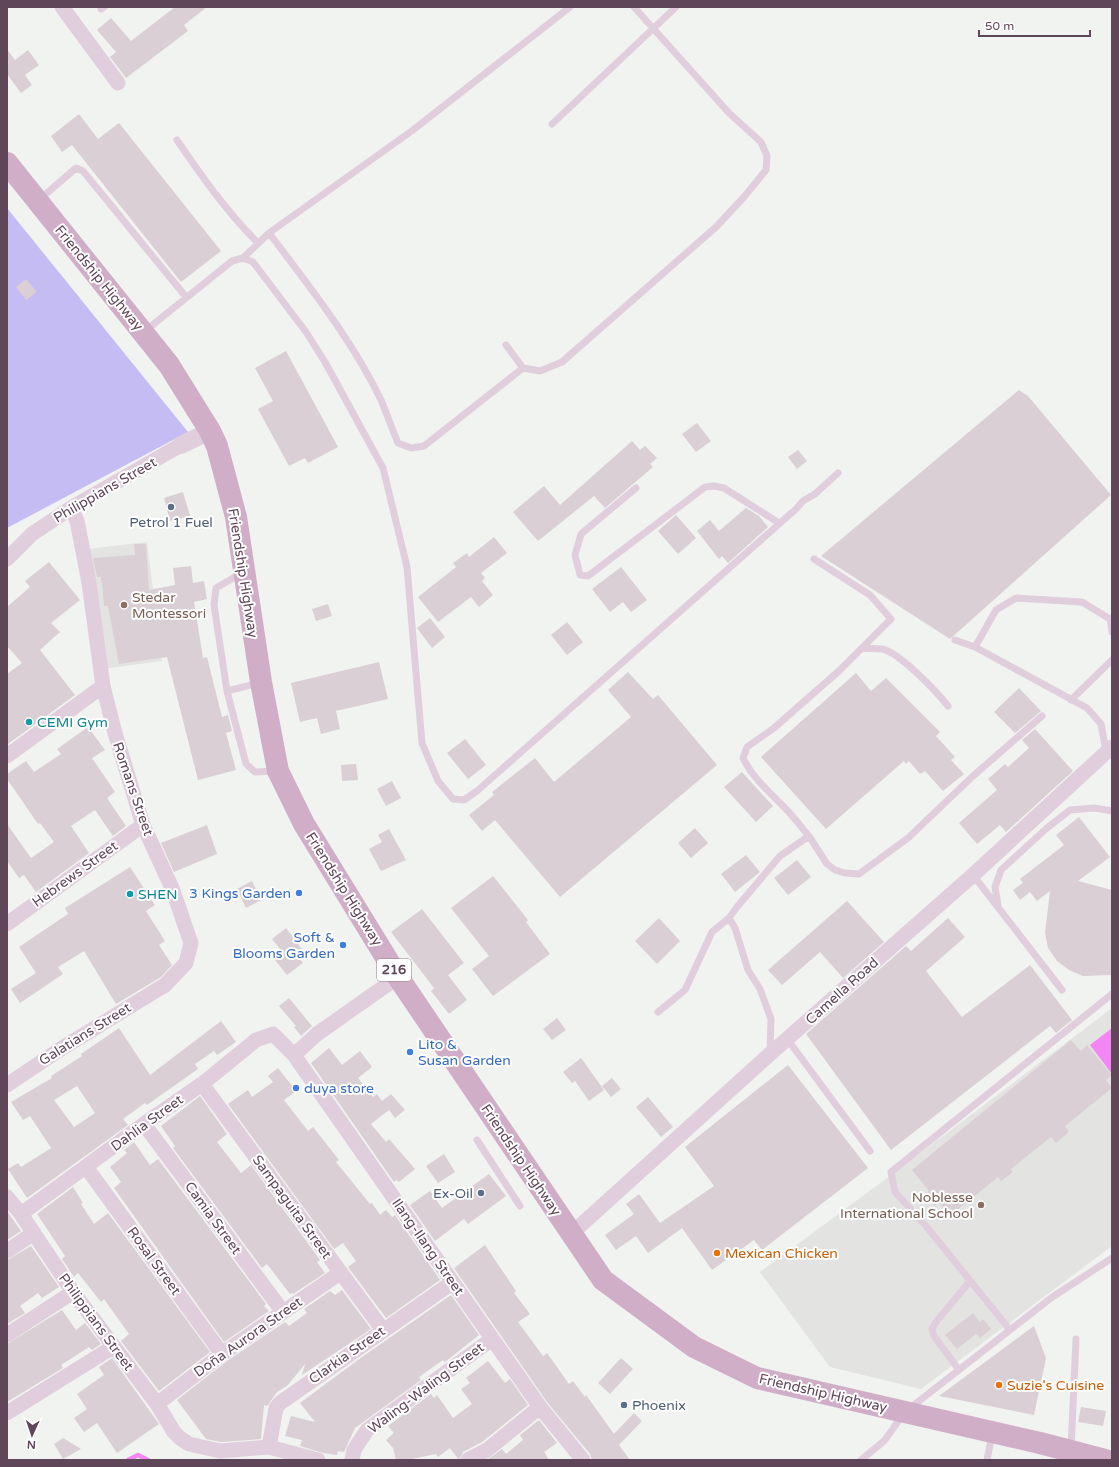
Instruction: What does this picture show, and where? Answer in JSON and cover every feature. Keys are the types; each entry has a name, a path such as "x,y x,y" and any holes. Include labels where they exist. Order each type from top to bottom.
{"main road":[{"name":"Friendship Highway","path":"7,163 169,365 210,430 217,446 236,517 261,682 278,771 304,824 398,977 603,1280 694,1347 757,1378 1105,1460"}],"street":[{"path":"62,7 118,84"},
{"name":"Philippians Street","path":"7,559 32,534 71,508 210,430"},
{"name":"Romans Street","path":"71,508 77,521 88,576 103,686 114,733 143,825 172,888 191,943 186,962 164,985"},
{"path":"7,756 103,686"},
{"name":"Camella Road","path":"571,1234 770,1054 788,1040 973,875 1109,749"},
{"name":"Hebrews Street","path":"7,924 143,825"},
{"path":"294,1055 317,1034 398,977"},
{"name":"Galatians Street","path":"7,1085 59,1050 164,985"},
{"name":"Ilang-Ilang Street","path":"273,1034 294,1055 540,1407 583,1460"},
{"name":"Dahlia Street","path":"21,1214 144,1124 202,1084 256,1040 273,1034"},
{"name":"Sampaguita Street","path":"202,1084 383,1330"},
{"name":"Camia Street","path":"144,1124 283,1312"},
{"name":"Rosal Street","path":"86,1167 222,1354"},
{"name":"Philippians Street","path":"7,1197 21,1214 73,1292 157,1404 174,1432 189,1444 220,1451 268,1447"},
{"path":"7,1251 34,1233"},
{"name":"Doña Aurora Street","path":"157,1404 222,1354 340,1273"},
{"name":"Clarkia Street","path":"268,1447 276,1408 280,1403 453,1282"},
{"path":"7,1335 73,1292"},
{"name":"Waling-Waling Street","path":"352,1460 354,1450 367,1430 492,1339"},
{"path":"7,1413 113,1347"},
{"path":"468,1460 486,1450 540,1407"},
{"path":"268,1447 318,1460"}],"lane":[{"path":"243,258 269,233 413,130 570,7"},
{"path":"506,345 523,368 540,371 562,362 716,228 766,170 767,156 761,142 729,113 653,30 634,7"},
{"path":"552,124 676,7"},
{"path":"177,140 207,186 237,222 258,243"},
{"path":"38,201 76,168 83,171 186,297"},
{"path":"269,233 322,303 349,345 380,400 398,443 411,448 424,446 523,368"},
{"path":"143,333 232,260 243,258 254,262 306,332 325,362 383,468 407,567 422,743 438,781 453,799 464,800 477,791 803,501 815,494 838,473"},
{"path":"636,488 581,534 575,555 580,575 588,576 705,487 714,486 724,488 779,523"},
{"path":"814,559 870,595 891,619 863,648 774,728 747,747 743,758 749,771 785,808 809,836 827,864 834,870 845,873 860,874 908,838 973,776 1042,716"},
{"path":"244,572 216,588 214,605 227,691 246,764 254,772 278,771"},
{"path":"975,647 996,610 1016,598 1082,602 1110,619 1112,632"},
{"path":"955,640 975,647 1087,708 1101,724 1109,749"},
{"path":"863,648 883,649 894,654 938,693 948,706"},
{"path":"1071,700 1112,660"},
{"path":"227,691 261,682"},
{"path":"998,905 995,887 1001,870 1048,828 1070,810 1094,808 1112,811"},
{"path":"658,1012 685,990 712,932 730,918 736,907 780,856 809,836"},
{"path":"973,875 998,905 1062,990"},
{"path":"730,918 735,928 748,970 760,989 771,1019 770,1054"},
{"path":"1010,1330 926,1226 895,1192 891,1172 1112,994"},
{"path":"788,1040 870,1150"},
{"path":"477,1140 520,1206"},
{"path":"861,1460 884,1441 905,1412 1051,1298 1112,1258"},
{"path":"959,1370 934,1336 932,1329 936,1322 970,1281"},
{"path":"1071,1451 1076,1339"},
{"path":"987,1460 992,1433"}],"shaded area":[{"path":"7,208 188,432 7,528"},
{"name":"Stedar Montessori","path":"147,542 162,661 102,669 87,549"},
{"name":"Noblesse International School","path":"1112,1008 1112,1246 921,1389 830,1367 760,1272 906,1164"},
{"path":"1112,1028 1112,1074 1090,1045"}],"building":[{"path":"175,7 207,7 184,25 188,31 126,78 110,57 116,52 97,30 111,18 131,41"},
{"path":"7,49 15,60 28,50 39,65 25,75 32,85 21,93 7,74"},
{"path":"79,114 98,139 119,123 221,251 181,282 72,145 62,152 51,136"},
{"path":"26,279 37,292 26,300 16,287"},
{"path":"286,351 338,447 308,463 305,458 289,466 258,409 273,401 255,368"},
{"path":"1019,390 1028,396 1111,495 950,639 821,556"},
{"path":"697,423 711,441 696,452 682,434"},
{"path":"632,441 640,450 645,446 657,458 650,464 653,467 605,508 594,496 538,541 513,512 544,486 560,505"},
{"path":"798,450 807,461 797,469 788,457"},
{"path":"183,492 190,516 170,521 164,498"},
{"path":"746,508 759,516 768,527 728,563 722,556 719,559 697,531 710,520 719,531"},
{"path":"676,515 696,538 678,554 658,531"},
{"path":"494,537 507,553 481,573 485,578 482,581 493,595 479,607 471,597 438,622 418,597 456,567 453,563 467,553 469,557"},
{"path":"134,544 146,544 149,590 175,585 173,568 191,566 193,583 204,581 207,599 194,602 203,658 207,657 222,717 228,715 232,731 226,733 236,770 198,780 167,657 119,664 108,606 104,606 102,581 101,583 101,577 97,577 93,558 135,555"},
{"path":"49,562 80,600 51,623 60,632 40,650 75,695 8,744 7,674 22,663 7,646 7,607 30,587 25,581"},
{"path":"621,567 647,600 631,612 623,602 610,612 592,589"},
{"path":"328,604 332,616 316,621 312,609"},
{"path":"430,618 445,637 432,648 417,628"},
{"path":"567,622 583,642 567,655 551,635"},
{"path":"379,662 388,699 336,711 340,729 321,734 317,718 300,722 291,683"},
{"path":"628,672 653,699 658,695 717,765 560,897 495,820 482,831 469,815 494,795 492,792 535,758 554,782 631,717 608,690"},
{"path":"856,673 871,691 886,678 940,732 936,736 955,757 951,760 964,774 943,791 925,771 920,774 909,761 906,764 904,761 826,829 761,757"},
{"path":"1019,688 1041,711 1015,733 994,712"},
{"path":"88,727 105,750 92,758 115,792 107,798 126,826 113,836 95,810 71,826 89,853 36,892 24,875 19,878 7,861 7,824 31,858 54,842 40,823 38,824 7,779 7,774 26,761 34,772 61,754 57,749"},
{"path":"1035,729 1073,771 1006,832 1000,825 977,844 959,823 997,790 988,779 1005,764 1008,767 1029,748 1022,740"},
{"path":"465,739 486,765 468,779 447,753"},
{"path":"356,764 358,780 342,781 341,765"},
{"path":"742,772 773,806 756,822 724,787"},
{"path":"392,781 401,798 386,806 377,789"},
{"path":"1079,817 1110,857 1078,881 1112,890 1112,975 1083,976 1069,970 1057,961 1048,948 1045,933 1050,891 1037,901 1030,892 1020,900 1013,890 1023,883 1020,879 1064,845 1056,835"},
{"path":"207,825 217,854 174,872 161,843"},
{"path":"695,828 708,843 691,858 678,843"},
{"path":"389,829 406,860 381,871 369,849 382,842 378,835"},
{"path":"746,855 760,872 735,892 721,874"},
{"path":"797,860 811,877 788,895 774,878"},
{"path":"130,867 155,905 146,911 165,941 159,945 172,965 161,977 116,1004 84,951 58,967 63,974 20,1003 11,989 36,973 19,947 68,914 65,908"},
{"path":"493,876 528,920 526,922 550,954 493,996 472,969 489,956 451,908"},
{"path":"252,881 261,900 246,908 237,889"},
{"path":"847,901 884,942 843,978 820,952 782,985 768,970"},
{"path":"422,909 464,963 448,975 467,1000 449,1014 431,991 434,988 391,932"},
{"path":"659,918 680,941 657,964 635,941"},
{"path":"948,918 965,937 926,971 962,1017 1030,965 1072,1020 1056,1033 1050,1026 891,1150 806,1034 906,946 911,951"},
{"path":"286,928 304,952 298,957 303,963 287,975 275,960 284,954 272,939"},
{"path":"289,998 312,1026 301,1036 294,1027 296,1026 279,1006"},
{"path":"557,1018 566,1030 552,1040 543,1029"},
{"path":"221,1021 236,1042 217,1055 214,1051 195,1064 198,1069 147,1105 145,1103 123,1119 128,1125 27,1198 8,1169 18,1163 21,1167 51,1148 30,1116 23,1120 11,1102 52,1078 51,1076 82,1056 81,1054 119,1028 150,1075","holes":["77,1086 95,1113 74,1127 54,1100"]},
{"path":"1071,1040 1081,1051 1087,1045 1112,1075 1106,1080 1112,1088 1065,1126 1069,1132 1056,1143 1051,1137 1011,1169 1013,1172 1001,1181 998,1177 950,1216 938,1202 934,1206 925,1194 929,1191 912,1170"},
{"path":"329,1048 342,1065 360,1051 372,1067 358,1078 373,1097 377,1094 382,1101 391,1094 405,1110 395,1118 389,1110 371,1124 386,1142 389,1139 415,1169 399,1182 396,1180 394,1182 311,1063"},
{"path":"581,1058 604,1090 589,1101 575,1081 572,1083 563,1072"},
{"path":"788,1065 868,1168 762,1250 754,1240 712,1270 682,1228 648,1253 636,1236 616,1250 605,1235 634,1214 626,1204 639,1194 660,1223 714,1186 685,1147"},
{"path":"278,1068 296,1091 284,1100 308,1131 313,1127 339,1160 336,1162 370,1204 372,1203 380,1215 386,1210 392,1217 395,1215 440,1280 386,1318 348,1267 356,1261 343,1243 334,1249 228,1104 248,1090 252,1097 273,1082 268,1076"},
{"path":"612,1078 621,1089 611,1097 602,1086"},
{"path":"200,1096 227,1134 217,1142 241,1173 251,1165 320,1260 317,1262 325,1273 293,1294 290,1294 267,1264 262,1268 173,1148 175,1146 161,1126"},
{"path":"648,1097 673,1127 661,1137 636,1107"},
{"path":"134,1142 150,1165 158,1159 266,1304 264,1306 269,1311 224,1342 114,1188 121,1182 110,1167 127,1153 124,1150"},
{"path":"444,1154 455,1172 438,1183 426,1166"},
{"path":"489,1174 506,1196 468,1224 464,1219 435,1241 410,1205 430,1191 442,1208"},
{"path":"73,1187 83,1203 81,1204 94,1224 108,1213 210,1352 159,1391 121,1341 129,1334 104,1299 101,1302 78,1273 74,1277 62,1259 65,1256 37,1214"},
{"path":"7,1211 21,1231 7,1240"},
{"path":"485,1245 516,1291 514,1293 530,1314 518,1322 543,1356 547,1353 569,1384 573,1381 585,1397 586,1395 614,1434 634,1413 642,1421 619,1445 630,1460 592,1460 590,1454 547,1402 454,1268"},
{"path":"31,1246 59,1287 42,1298 38,1293 20,1306 25,1313 7,1324 7,1260"},
{"path":"342,1290 371,1329 302,1375 305,1364 287,1386 277,1392 267,1406 264,1405 261,1439 221,1442 206,1439 177,1400 227,1361 285,1322 289,1326 307,1313 304,1309 330,1291 335,1295"},
{"path":"451,1295 479,1335 445,1362 443,1360 419,1377 421,1380 355,1428 344,1452 338,1451 337,1455 323,1453 300,1446 302,1440 285,1436 291,1416 315,1422 300,1403 362,1357"},
{"path":"62,1310 76,1330 85,1323 101,1344 92,1350 89,1347 61,1365 63,1368 7,1402 7,1344"},
{"path":"973,1313 980,1322 983,1319 991,1329 980,1338 976,1334 957,1349 945,1335"},
{"path":"1034,1326 1046,1358 1034,1415 939,1396"},
{"path":"112,1358 159,1424 117,1453 97,1423 84,1432 74,1418 87,1409 77,1394 104,1375 99,1367"},
{"path":"621,1358 633,1369 610,1394 598,1383"},
{"path":"488,1361 505,1383 510,1379 528,1405 482,1442 463,1452 459,1460 450,1448 438,1457 436,1454 407,1460 396,1460 393,1448 386,1440 394,1433 388,1426 431,1394 434,1398 437,1395 453,1418 472,1404 461,1389 470,1383 466,1378"},
{"path":"1081,1407 1106,1411 1103,1426 1078,1422"},
{"path":"539,1420 557,1443 544,1452 549,1460 487,1460 502,1449 506,1454 523,1440 520,1435"},
{"path":"63,1438 81,1449 63,1459 54,1444"}],"waterway":[{"path":"128,1460 138,1455 148,1460"}],"place":[{"name":"Petrol 1 Fuel","path":"171,507"},
{"name":"Stedar Montessori","path":"124,605"},
{"name":"CEMI Gym","path":"29,722"},
{"name":"3 Kings Garden","path":"299,893"},
{"name":"SHEN","path":"130,894"},
{"name":"Soft & Blooms Garden","path":"343,945"},
{"name":"Lito & Susan Garden","path":"410,1052"},
{"name":"duya store","path":"296,1088"},
{"name":"Ex-Oil","path":"481,1193"},
{"name":"Noblesse International School","path":"981,1205"},
{"name":"Mexican Chicken","path":"717,1253"},
{"name":"Suzie's Cuisine","path":"999,1385"},
{"name":"Phoenix","path":"624,1405"}]}
